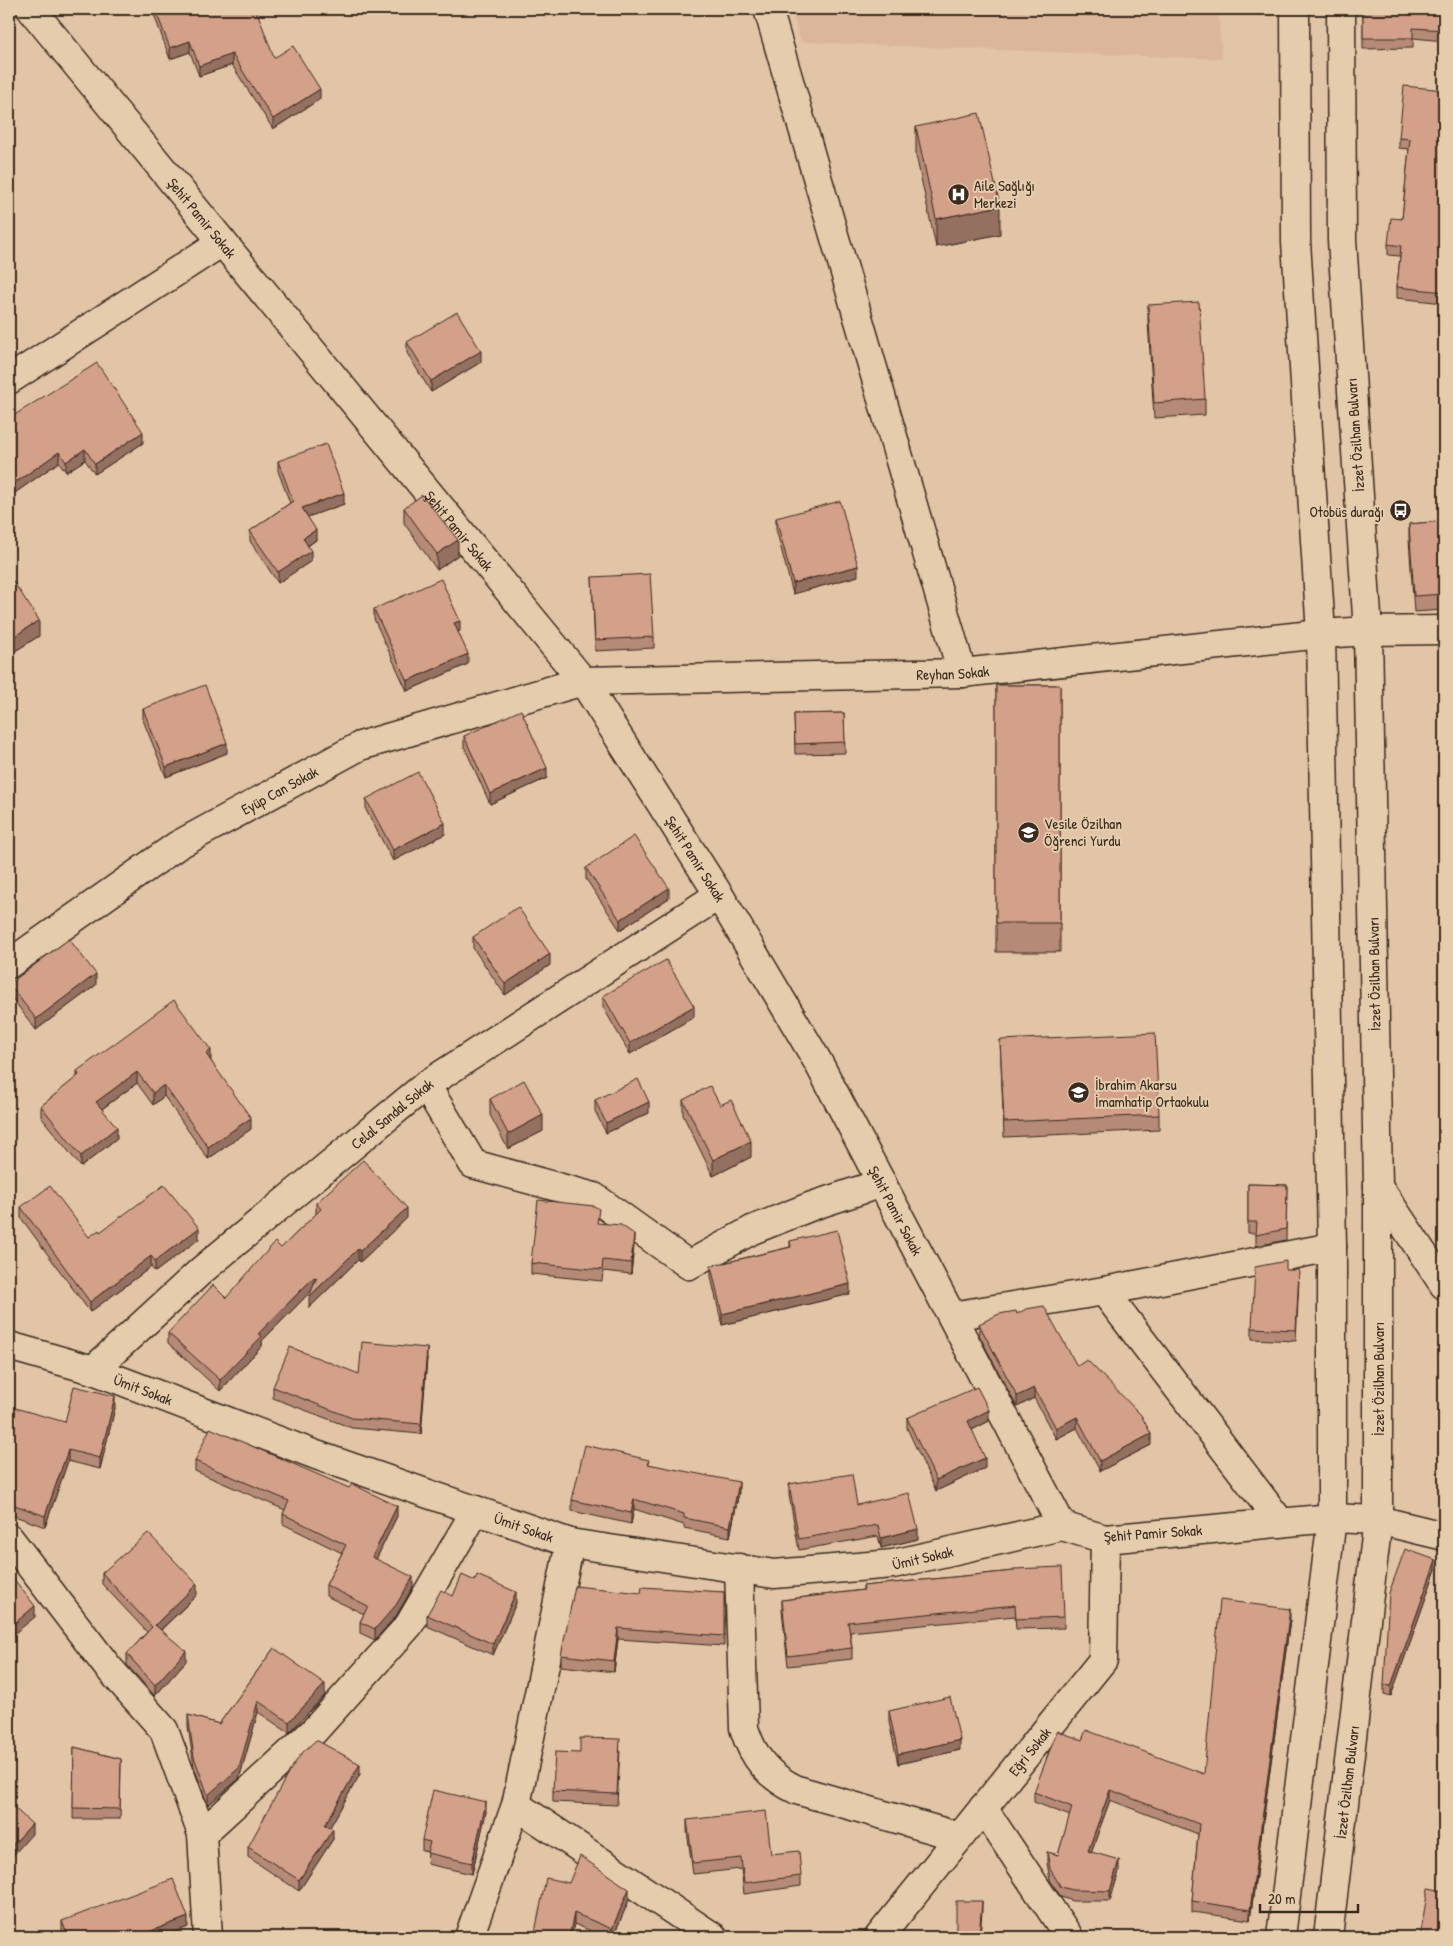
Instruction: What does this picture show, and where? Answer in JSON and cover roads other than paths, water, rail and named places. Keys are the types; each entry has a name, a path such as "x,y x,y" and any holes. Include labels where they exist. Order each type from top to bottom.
{"street":[{"name":"Şehit Pamir Sokak","path":"31,9 583,681 718,895 818,1062 1062,1526 1105,1539 1332,1518 1378,1520 1444,1536"},
{"path":"768,9 962,674"},
{"path":"1281,1937 1332,1518 1332,1247 1322,634 1296,242 1295,9"},
{"name":"İzzet Özilhan Bulvarı","path":"1328,1937 1378,1520 1378,1186 1368,631 1342,240 1341,9"},
{"path":"9,380 222,242"},
{"name":"Reyhan Sokak","path":"583,681 962,674 1322,634 1444,630"},
{"name":"Eyüp Can Sokak","path":"9,964 178,845 360,746 583,681"},
{"name":"Celal Sandal Sokak","path":"93,1370 202,1270 426,1085 718,895"},
{"path":"426,1085 473,1164 594,1197 689,1264 752,1230 812,1206 882,1183"},
{"path":"1378,1186 1444,1285"},
{"path":"952,1316 1104,1291 1332,1247"},
{"path":"1104,1291 1281,1523"},
{"name":"Ümit Sokak","path":"9,1346 93,1370 316,1455 570,1543 774,1574 893,1564 1062,1526"},
{"path":"202,1834 313,1732 408,1625 476,1510"},
{"path":"9,1538 107,1666 164,1730 202,1834 208,1937"},
{"name":"Eğri Sokak","path":"880,1937 1103,1660 1105,1539"},
{"path":"469,1937 516,1805 570,1543"},
{"path":"739,1568 744,1728 749,1744 767,1772 781,1783 797,1790 960,1836"},
{"path":"516,1805 713,1937"},
{"path":"983,1808 1069,1937"}],"place":[{"name":"Aile Sağlığı Merkezi","path":"958,194"},
{"name":"Otobüs durağı","path":"1400,511"},
{"name":"Vesile Özilhan Öğrenci Yurdu","path":"1028,832"},
{"name":"İbrahim Akarsu İmamhatip Ortaokulu","path":"1079,1093"}]}
